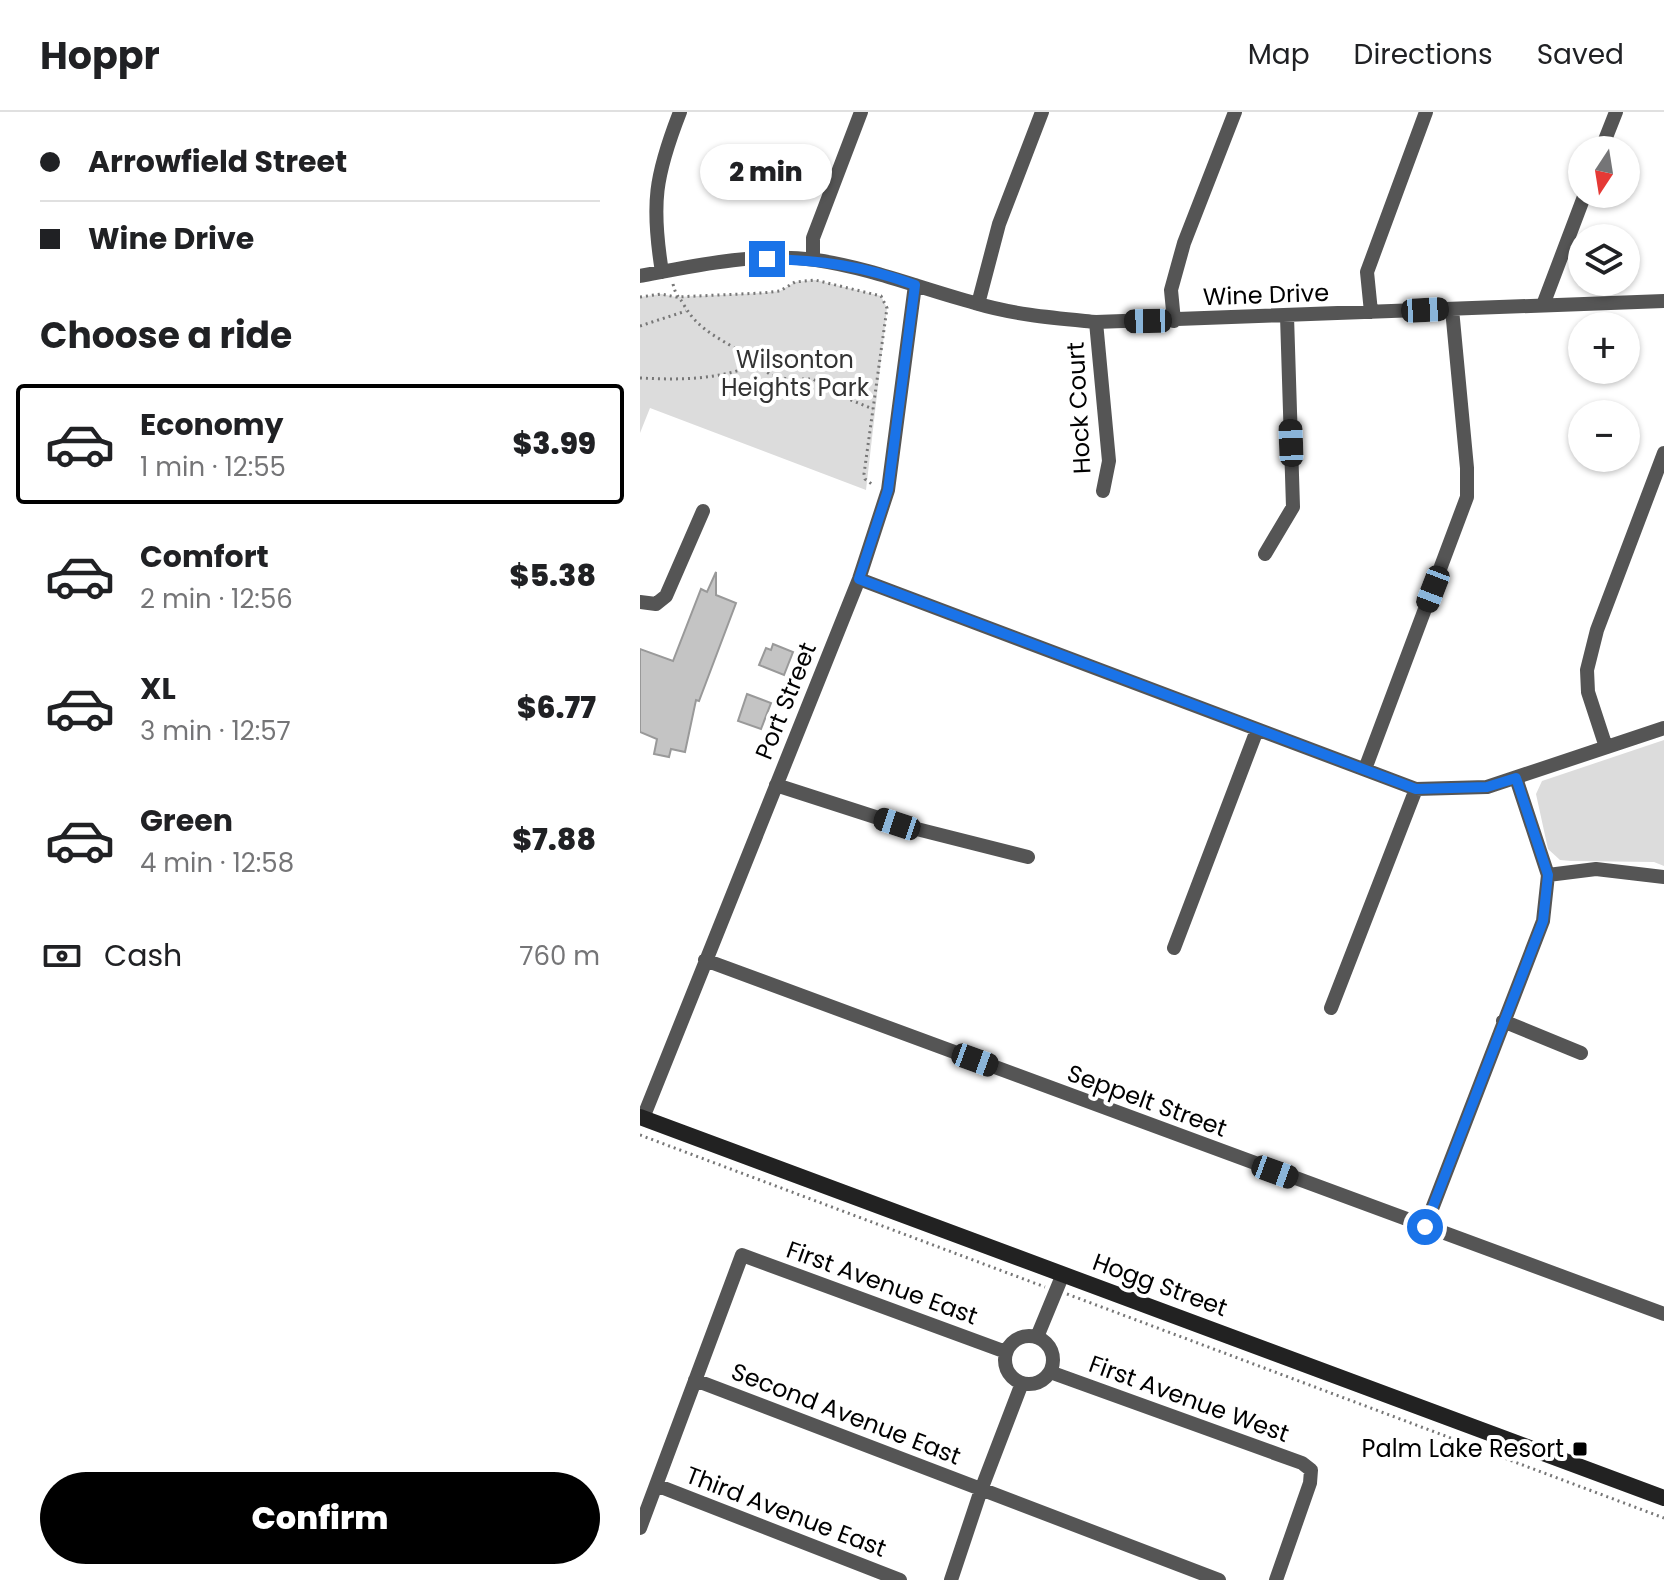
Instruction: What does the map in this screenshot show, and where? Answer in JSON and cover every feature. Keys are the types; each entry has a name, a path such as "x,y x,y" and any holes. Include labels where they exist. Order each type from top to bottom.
{"street":[{"path":"666,271 655,230 659,173 680,112"},
{"path":"813,259 813,238 861,112"},
{"path":"978,304 999,224 1042,112"},
{"path":"1174,321 1171,290 1184,243 1235,112"},
{"path":"1371,312 1367,272 1426,112"},
{"path":"1607,136 1616,112"},
{"path":"1543,305 1580,208"},
{"name":"Wine Drive","path":"640,276 743,258 813,259 879,272 978,304 1031,316 1096,322 1664,301"},
{"name":"Port Street","path":"641,1123 859,579 888,490 915,285"},
{"path":"1365,769 1467,497 1452,309"},
{"path":"1265,554 1293,507 1287,316"},
{"name":"Hock Court","path":"1096,322 1109,461 1103,491"},
{"path":"1606,747 1588,692 1587,670 1597,630 1664,453"},
{"path":"640,602 656,604 666,596 703,511"},
{"path":"859,579 1416,789 1487,787 1664,728"},
{"path":"1174,948 1257,730"},
{"path":"1425,1227 1543,921 1548,875 1516,778"},
{"path":"776,785 897,824 1028,857"},
{"path":"1331,1008 1416,789"},
{"path":"1548,875 1596,869 1664,877"},
{"name":"Seppelt Street","path":"705,960 1664,1314"},
{"path":"1503,1021 1581,1053"},
{"name":"Hogg Street","path":"641,1123 1063,1274 1664,1498"},
{"name":"First Avenue East","path":"695,1380 742,1255 1006,1352"},
{"path":"1037,1337 1063,1274"},
{"path":"1037,1337 1051,1351 1050,1372 1038,1382 1022,1383 1008,1371 1006,1352 1015,1340 1037,1337"},
{"name":"First Avenue West","path":"1050,1372 1302,1463 1311,1470 1310,1483 1276,1580"},
{"path":"640,1528 695,1380"},
{"name":"Second Avenue East","path":"695,1380 1219,1580"},
{"path":"951,1580 1022,1383"},
{"name":"Third Avenue East","path":"656,1485 900,1580"}],"path":[{"path":"666,271 676,297 711,336 744,353 771,375 787,379 813,379 843,397 873,409"},
{"path":"640,297 762,293 780,291 795,282 815,280 881,296 887,308 864,474 870,484 888,490"},
{"path":"640,326 686,311"},
{"path":"640,378 683,380 741,371 756,364"},
{"path":"641,1123 1056,1291 1664,1518"}],"green space":[{"name":"Wilsonton Heights Park","path":"815,280 881,296 887,308 866,490 650,408 640,433 640,297 762,293 780,291 795,282"},
{"path":"1664,740 1664,866 1654,862 1560,860 1548,849 1536,794 1542,781"}],"building":[{"path":"716,572 716,595 736,603 699,701 696,700 685,752 671,749 669,757 654,754 657,739 640,732 640,649 673,661 701,589 707,592"},
{"path":"773,644 793,652 784,675 759,665 766,648 771,650"},
{"path":"747,694 771,703 761,729 738,721"}],"place":[{"name":"Palm Lake Resort","path":"1580,1449"}],"route":[{"path":"767,259 813,259 879,272 915,285 891,476 859,579 1416,789 1487,787 1516,778 1548,875 1543,921 1425,1227"}]}
